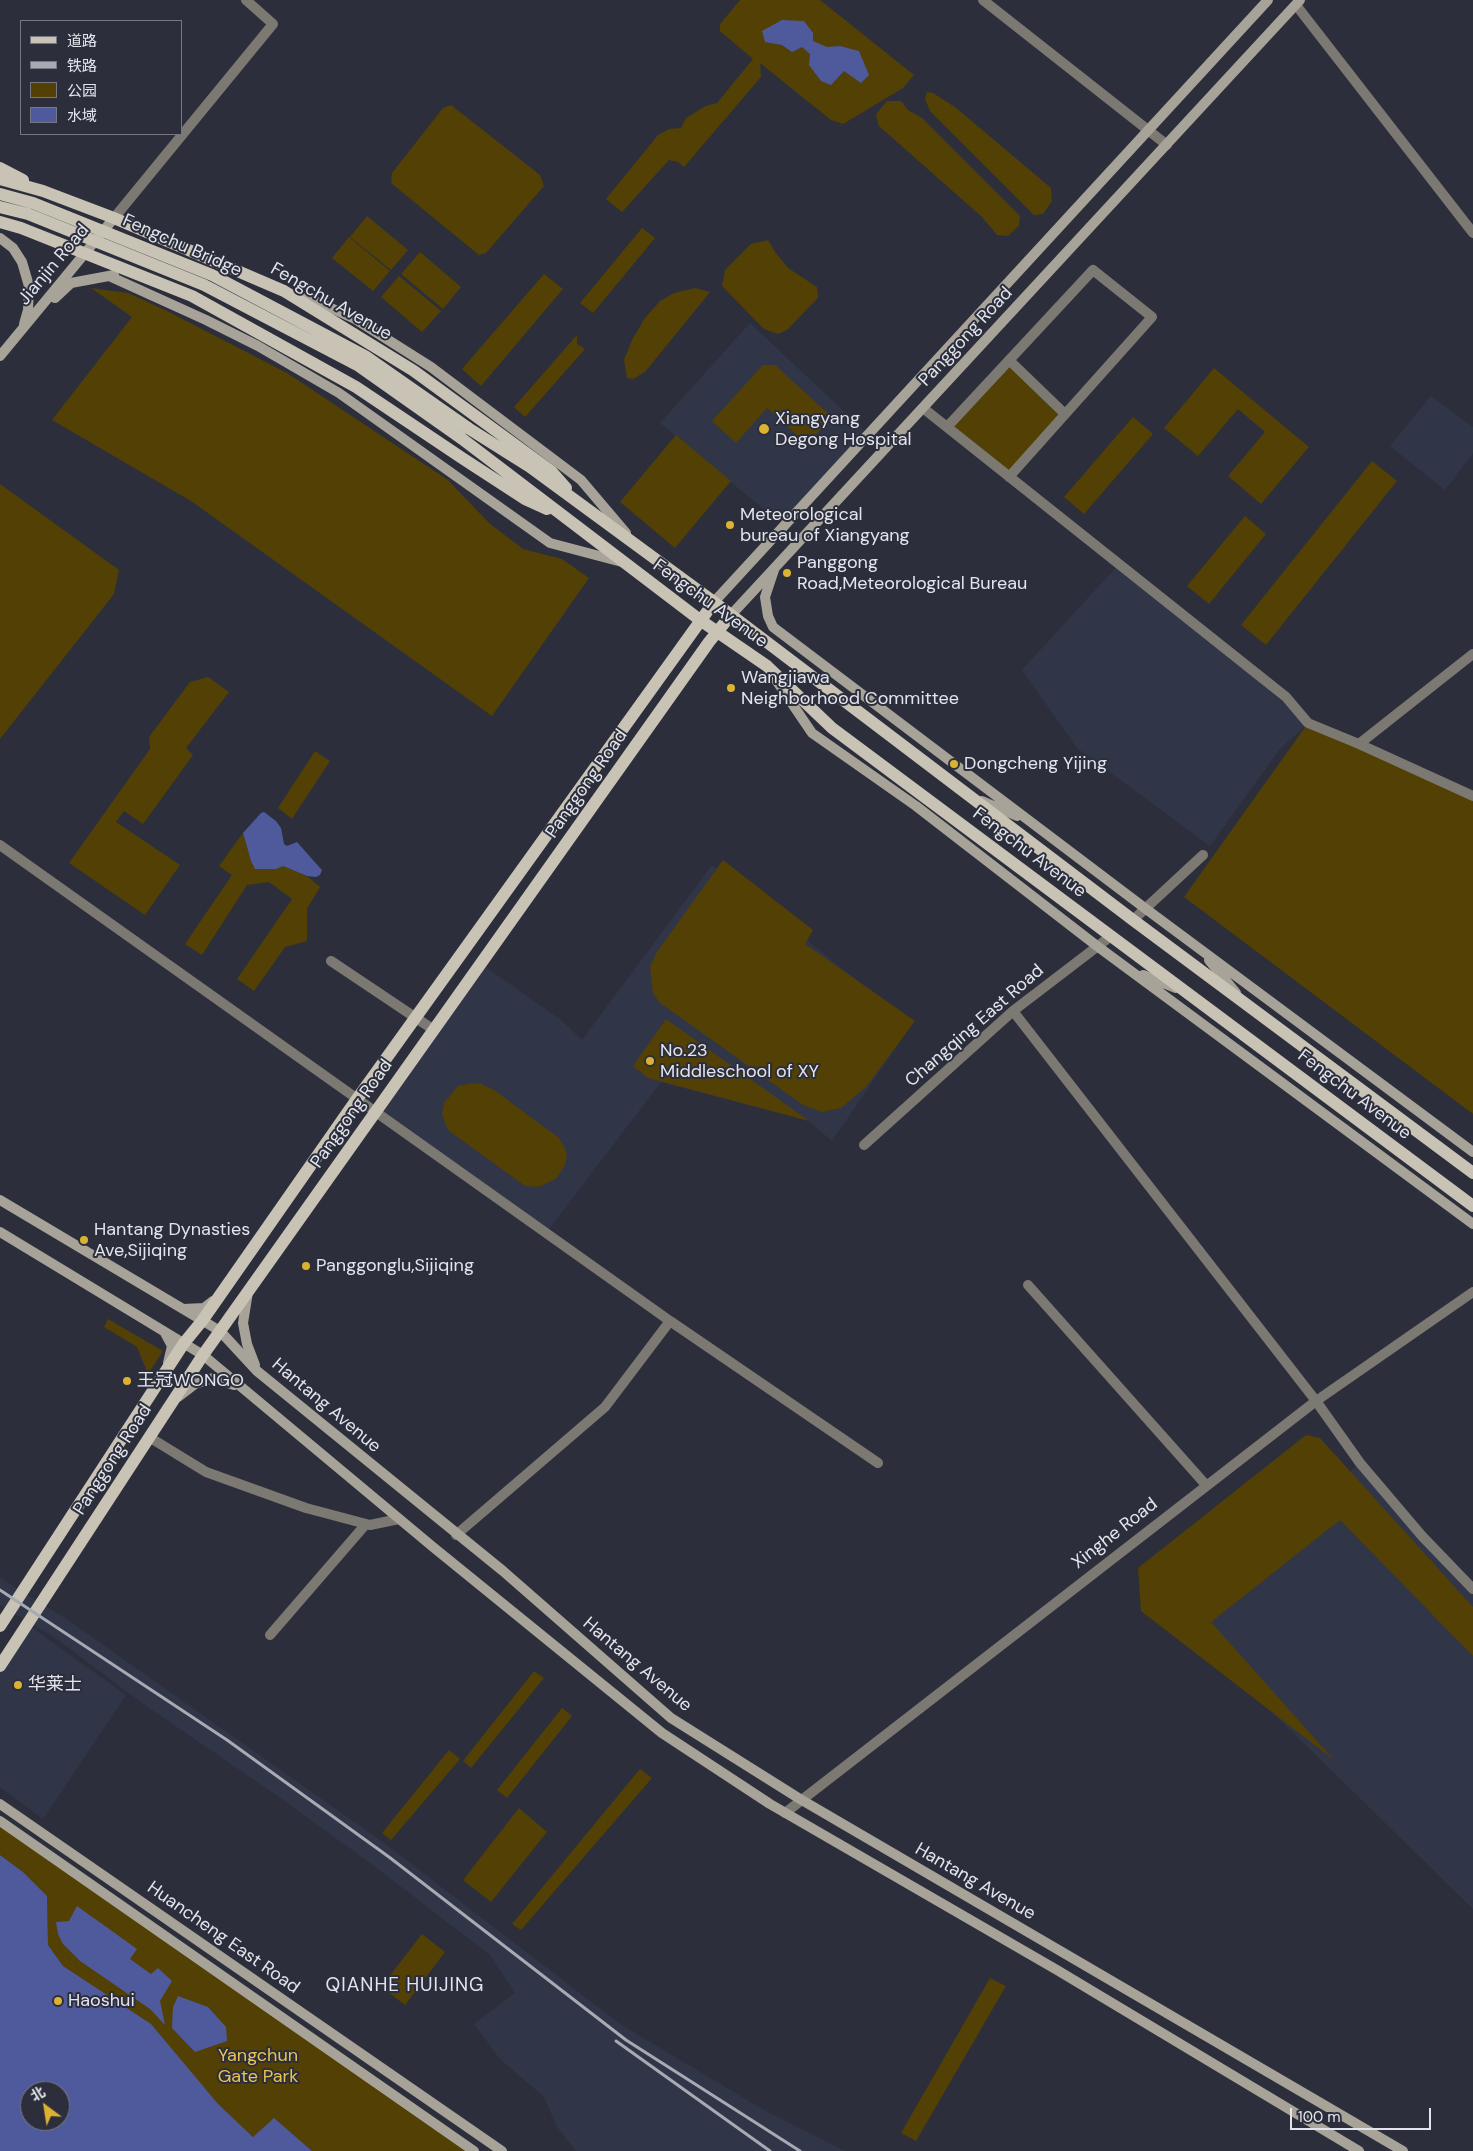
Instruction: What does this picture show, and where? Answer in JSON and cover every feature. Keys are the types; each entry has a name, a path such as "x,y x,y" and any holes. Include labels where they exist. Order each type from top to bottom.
{"main road":[{"name":"Panggong Road","path":"0,1626 184,1343 202,1321 357,1099 714,602 1268,0"},
{"name":"Panggong Road","path":"0,1666 203,1355 717,632 1298,2"},
{"path":"0,168 43,191"},
{"name":"Fengchu Avenue","path":"0,179 43,191 114,218 289,294 414,371 473,413 551,471 580,505"},
{"name":"Fengchu Bridge","path":"0,194 33,203 212,274 365,356 465,433"},
{"name":"Fengchu Bridge","path":"0,207 28,214 138,257 220,293 359,366 465,433"},
{"name":"Jianjin Road","path":"0,356 114,218"},
{"name":"Fengchu Avenue","path":"0,222 21,228 192,296 356,387 525,499 570,520"},
{"path":"0,228 21,228"},
{"path":"0,238 13,248 22,262 29,286 28,310 23,328"},
{"path":"23,328 71,283 122,273 136,274"},
{"path":"109,276 249,341 339,393 550,543 625,563"},
{"path":"289,294 320,303 355,319 431,367 580,480 638,547"},
{"name":"Fengchu Avenue","path":"465,433 530,467 714,602 1133,920 1473,1173"},
{"name":"Fengchu Avenue","path":"465,433 625,563 700,620 767,666 832,728 1473,1206"},
{"path":"774,570 765,597 768,616 773,627 1146,909 1473,1152"},
{"path":"767,666 812,733 916,806 1097,946 1473,1224"},
{"path":"971,797 1030,821"},
{"path":"935,822 995,849"},
{"path":"1197,946 1245,1003"},
{"path":"1128,969 1186,992"},
{"name":"Hantang Avenue","path":"0,1200 220,1332 257,1370 456,1535 503,1571 671,1718 800,1799 1403,2151"},
{"name":"Hantang Avenue","path":"0,1232 203,1355 399,1519 662,1733 785,1813 1057,1970 1360,2151"},
{"path":"248,1291 243,1323 247,1344 257,1370"},
{"path":"182,1309 204,1308 218,1297"},
{"path":"164,1332 172,1346 164,1373"},
{"path":"173,1401 195,1384 213,1378 244,1390"},
{"name":"Huancheng East Road","path":"0,1804 502,2151"},
{"name":"Huancheng East Road","path":"0,1822 474,2151"}],"street":[{"path":"114,218 273,24 246,0"},
{"path":"983,0 1167,145"},
{"path":"1298,2 1473,233"},
{"path":"947,427 1093,270 1152,317 1009,476"},
{"path":"1009,360 1065,414"},
{"path":"923,408 1286,697 1308,723 1473,796"},
{"path":"1359,744 1473,654"},
{"path":"0,845 670,1321 878,1463"},
{"path":"1133,920 1203,855"},
{"name":"Changqing East Road","path":"864,1145 1013,1011 1111,936"},
{"path":"331,960 434,1030"},
{"path":"1013,1011 1316,1401 1366,1470 1422,1536 1473,1589"},
{"path":"1028,1286 1206,1485"},
{"name":"Xinghe Road","path":"785,1813 800,1799 1316,1401 1473,1292"},
{"path":"456,1535 605,1407 670,1321"},
{"path":"149,1437 206,1472 306,1508 370,1525 399,1519"},
{"path":"270,1635 366,1524"}],"shaded area":[{"name":"Xiangyang Degong Hospital","path":"750,323 868,434 784,526 660,423"},
{"path":"1431,396 1473,427 1473,453 1445,490 1390,446"},
{"path":"1119,564 1308,723 1279,750 1210,846 1077,748 1022,670"},
{"name":"No.23 Middleschool of XY","path":"712,865 912,1024 832,1141 809,1121 661,1082 546,1233 375,1112 484,966 561,1020 582,1040"},
{"path":"1360,1463 1473,1589 1473,1909 1179,1621"},
{"path":"0,1578 65,1618 384,1843 620,2024 762,2109 845,2151 576,2151 557,2127 544,2097 500,2059 474,2024 515,1993 490,1955 370,1863 279,1797 142,1703 54,1637 0,1605"},
{"path":"28,1625 126,1695 43,1819 0,1787 0,1672"}],"green space":[{"path":"740,0 820,0 914,75 903,88 843,124 831,120 760,63 761,77 684,167 678,162 669,160 622,212 606,199 658,135 669,129 681,128 686,118 706,106 717,103 753,59 720,31 720,24"},
{"path":"927,92 933,93 955,107 1051,188 1052,201 1043,214 1034,215 930,111 925,99"},
{"path":"887,101 901,101 908,110 922,118 1020,216 1019,226 1008,236 997,235 982,217 879,126 876,114"},
{"path":"451,105 540,175 544,186 486,253 479,255 391,183 392,173 443,108"},
{"path":"367,216 408,250 391,270 350,237"},
{"path":"642,228 655,238 593,313 580,303"},
{"path":"349,237 390,271 373,291 332,258"},
{"path":"768,240 788,268 817,287 818,298 787,330 778,334 764,329 722,286 725,270 751,244"},
{"path":"420,252 461,287 443,309 401,274"},
{"path":"544,274 563,289 481,386 462,369"},
{"path":"399,276 441,311 422,332 381,297"},
{"path":"91,288 128,293 287,373 448,480 489,523 523,549 562,559 589,578 492,716 191,501 52,420 132,317"},
{"path":"695,288 710,292 645,372 633,379 627,378 624,360 632,340 645,318 660,301 674,293"},
{"path":"577,335 577,344 585,349 525,417 514,407"},
{"path":"1009,360 1065,414 1009,477 947,427"},
{"path":"763,365 775,365 832,417 807,444 767,408 736,443 712,421"},
{"path":"1214,368 1309,447 1261,504 1228,476 1265,432 1238,409 1198,456 1164,428"},
{"path":"1133,417 1153,434 1084,514 1064,497"},
{"path":"676,435 731,481 675,548 620,502"},
{"path":"1372,461 1397,481 1266,645 1241,625"},
{"path":"0,484 119,570 114,594 0,739"},
{"path":"1245,516 1266,534 1209,604 1187,586"},
{"path":"208,677 229,692 186,748 193,755 143,824 124,811 116,822 180,865 145,915 69,863 150,749 149,737 190,682"},
{"path":"1308,723 1473,796 1473,1114 1184,897"},
{"path":"315,751 330,761 292,819 278,808"},
{"path":"243,833 251,861 259,869 283,866 307,876 320,887 307,909 307,941 285,947 254,991 237,979 292,899 269,882 247,885 202,955 185,944 232,875 219,866"},
{"path":"723,860 813,930 805,944 915,1021 866,1087 841,1108 822,1112 803,1105 659,1002 653,993 650,967 657,952"},
{"path":"666,1019 809,1121 648,1078 633,1066"},
{"path":"472,1083 481,1084 494,1090 559,1138 567,1155 565,1165 556,1179 538,1187 525,1186 448,1130 442,1115 444,1103 458,1086"},
{"path":"108,1319 163,1351 148,1374 137,1347 104,1327"},
{"path":"1306,1435 1320,1438 1473,1607 1473,1656 1340,1520 1211,1622 1334,1760 1141,1611 1138,1568"},
{"path":"534,1671 544,1678 471,1768 463,1761"},
{"path":"562,1708 572,1716 507,1798 497,1790"},
{"path":"449,1750 460,1759 391,1840 382,1833"},
{"path":"640,1769 652,1778 521,1930 512,1924"},
{"path":"519,1808 547,1832 491,1902 463,1880"},
{"name":"Yangchun Gate Park","path":"0,1821 474,2151 312,2151 274,2119 253,2137 82,1979 63,1966 48,1945 47,1896 23,1872 0,1855"},
{"path":"422,1934 445,1952 405,2005 381,1987"},
{"path":"990,1978 1006,1986 916,2141 901,2133"}],"water":[{"path":"782,20 804,21 813,33 813,41 827,47 840,46 859,51 869,75 861,83 844,71 831,85 821,81 809,65 810,54 802,47 792,52 782,45 765,42 762,31"},
{"path":"264,812 276,821 281,828 284,844 287,846 297,842 322,870 320,875 316,877 307,876 283,866 276,869 255,869 243,833"},
{"name":"Haoshui","path":"0,1855 23,1872 47,1896 48,1945 63,1966 151,2024 218,2104 253,2137 274,2118 312,2151 0,2151"},
{"path":"77,1906 137,1949 130,1959 151,1974 158,1968 172,1981 160,2001 165,2025 150,2009 80,1961 63,1944 58,1934 56,1922 69,1921"},
{"path":"178,1996 208,2007 226,2027 227,2041 195,2052 172,2028 173,2007"}],"railway":[{"path":"0,1590 227,1740 389,1857 626,2040 800,2151"},
{"path":"616,2041 770,2151"}],"place":[{"name":"Xiangyang Degong Hospital","path":"764,429"},
{"name":"Meteorological bureau of Xiangyang","path":"730,525"},
{"name":"Panggong Road,Meteorological Bureau","path":"787,573"},
{"name":"Wangjiawa Neighborhood Committee","path":"731,688"},
{"name":"Dongcheng Yijing","path":"954,764"},
{"name":"No.23 Middleschool of XY","path":"650,1061"},
{"name":"Hantang Dynasties Ave,Sijiqing","path":"84,1240"},
{"name":"Panggonglu,Sijiqing","path":"306,1266"},
{"name":"王冠WONGO","path":"127,1381"},
{"name":"华莱士","path":"18,1685"},
{"name":"Haoshui","path":"58,2001"}],"district":[{"name":"QIANHE HUIJING","path":"405,1986"}]}
